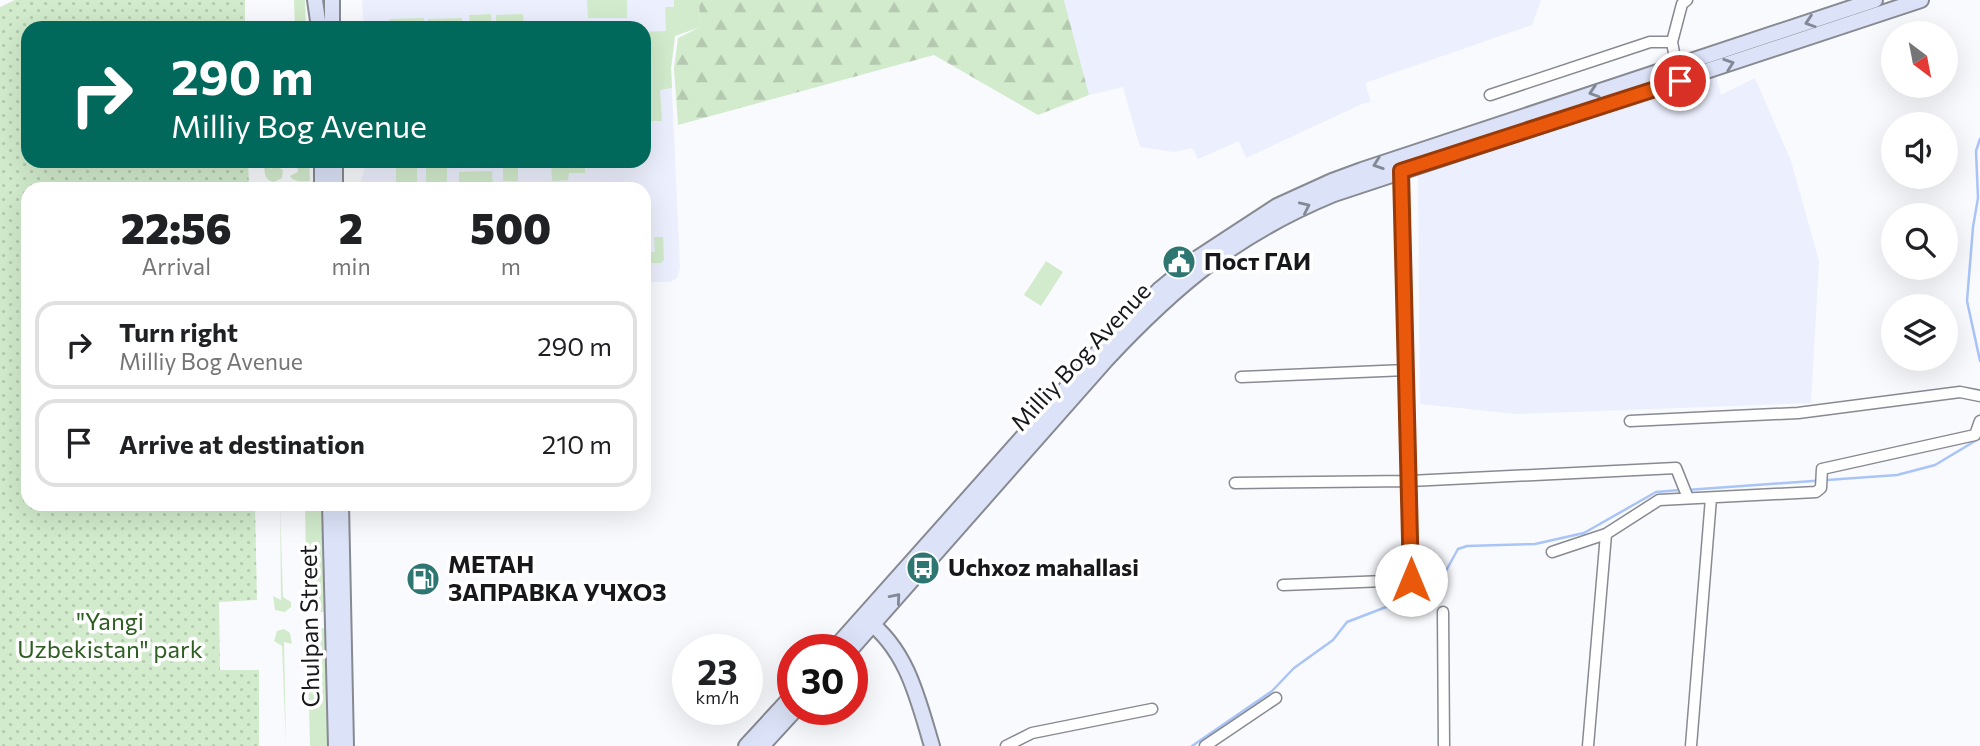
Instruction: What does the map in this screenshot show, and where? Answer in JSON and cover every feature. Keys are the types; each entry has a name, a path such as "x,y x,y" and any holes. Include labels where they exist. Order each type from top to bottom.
{"main road":[{"path":"318,0 319,21"},
{"path":"332,0 332,21"},
{"name":"Milliy Bog Avenue","path":"860,634 868,621 1102,348 1159,290 1199,257 1277,206 1332,181 1537,110 1875,0"},
{"name":"Milliy Bog Avenue","path":"852,634 868,621 1106,360 1171,294 1233,247 1283,218 1335,194 1921,0"},
{"path":"1537,110 1543,125"},
{"name":"Chulpan Street","path":"330,511 335,746"},
{"name":"Chulpan Street","path":"341,511 346,746"},
{"path":"868,621 887,639 912,677 932,746"},
{"path":"746,746 777,712"},
{"path":"762,746 781,725"}],"street":[{"path":"1675,64 1672,42 1682,4 1687,0"},
{"path":"1490,94 1650,43 1672,42"},
{"path":"1283,585 1411,580 1401,171"},
{"path":"1241,377 1406,370"},
{"path":"1630,421 1798,413 1960,392 1979,396 1980,408"},
{"path":"1552,552 1606,534 1659,500 1685,493 1711,498 1816,492 1821,488 1822,469 1975,435 1980,421"},
{"path":"1235,483 1410,481 1676,468 1685,493"},
{"path":"1691,746 1711,498"},
{"path":"1588,746 1606,534"},
{"path":"1443,612 1444,746"},
{"path":"1205,746 1276,698"},
{"path":"1006,746 1032,733 1153,709"}],"shaded area":[{"path":"362,0 699,0 700,27 675,36 671,68 680,268 677,278 670,282 651,282 651,182 361,180 365,168 651,168 651,21 364,21"},
{"path":"1064,0 1541,0 1532,25 1365,83 1371,102 1246,158 1239,141 1198,159 1192,148 1174,152 1140,147 1123,87 1089,95"},
{"path":"1716,76 1721,95 1755,78 1791,161 1819,261 1811,403 1516,414 1420,404 1418,174"}],"green space":[{"name":"\"Yangi Uzbekistan\" park","path":"15,0 245,0 245,21 21,21 21,168 248,168 249,182 21,182 21,511 255,511 257,600 219,602 220,670 259,670 259,746 0,746 0,7"},
{"path":"294,0 305,0 306,21 295,21"},
{"path":"587,0 627,0 627,18 588,18"},
{"path":"674,0 699,0 700,27 675,36 671,68 672,88 660,90 662,121 651,121 651,32 666,31 665,7 674,7"},
{"path":"699,0 1064,0 1089,95 1038,115 934,55 678,125 674,68 678,38 700,27"},
{"path":"491,14 492,21 469,21 469,15"},
{"path":"523,14 524,21 496,21 496,15"},
{"path":"424,18 424,21 389,21"},
{"path":"462,18 462,21 428,21"},
{"path":"264,168 283,170 282,178 274,182 267,178"},
{"path":"298,168 309,168 310,181 296,181 290,176 298,172"},
{"path":"396,168 417,168 417,182 396,182"},
{"path":"426,168 447,168 447,182 426,182"},
{"path":"503,168 518,168 518,181 503,181"},
{"path":"551,168 585,168 585,173 569,173 568,180 552,181"},
{"path":"492,171 493,182 459,182 459,172"},
{"path":"654,237 663,237 664,260 661,263 651,263 651,252 655,252"},
{"path":"1046,261 1063,272 1041,306 1024,295"},
{"path":"280,511 283,597 291,602 291,607 285,612 275,610 273,596 281,600"},
{"path":"305,511 322,511 324,612 307,611"},
{"path":"323,628 327,632 329,746 310,746 307,629"},
{"path":"284,629 290,633 292,644 284,642 286,746 282,646 274,641 277,631"}],"waterway":[{"path":"1980,139 1976,151 1978,198 1967,301 1980,361"},
{"path":"1687,490 1897,475 1935,465 1980,438"},
{"path":"1192,746 1272,691 1294,668 1333,640 1347,622 1407,599 1424,598 1433,594 1458,549 1467,546 1535,544 1584,533 1656,492 1680,490"}],"place":[{"name":"Пост ГАИ","path":"1179,262"},
{"name":"Uchxoz mahallasi","path":"923,568"},
{"name":"МЕТАН ЗАПРАВКА УЧХОЗ","path":"423,579"}],"route":[{"path":"1411,580 1401,171 1680,81"}]}
